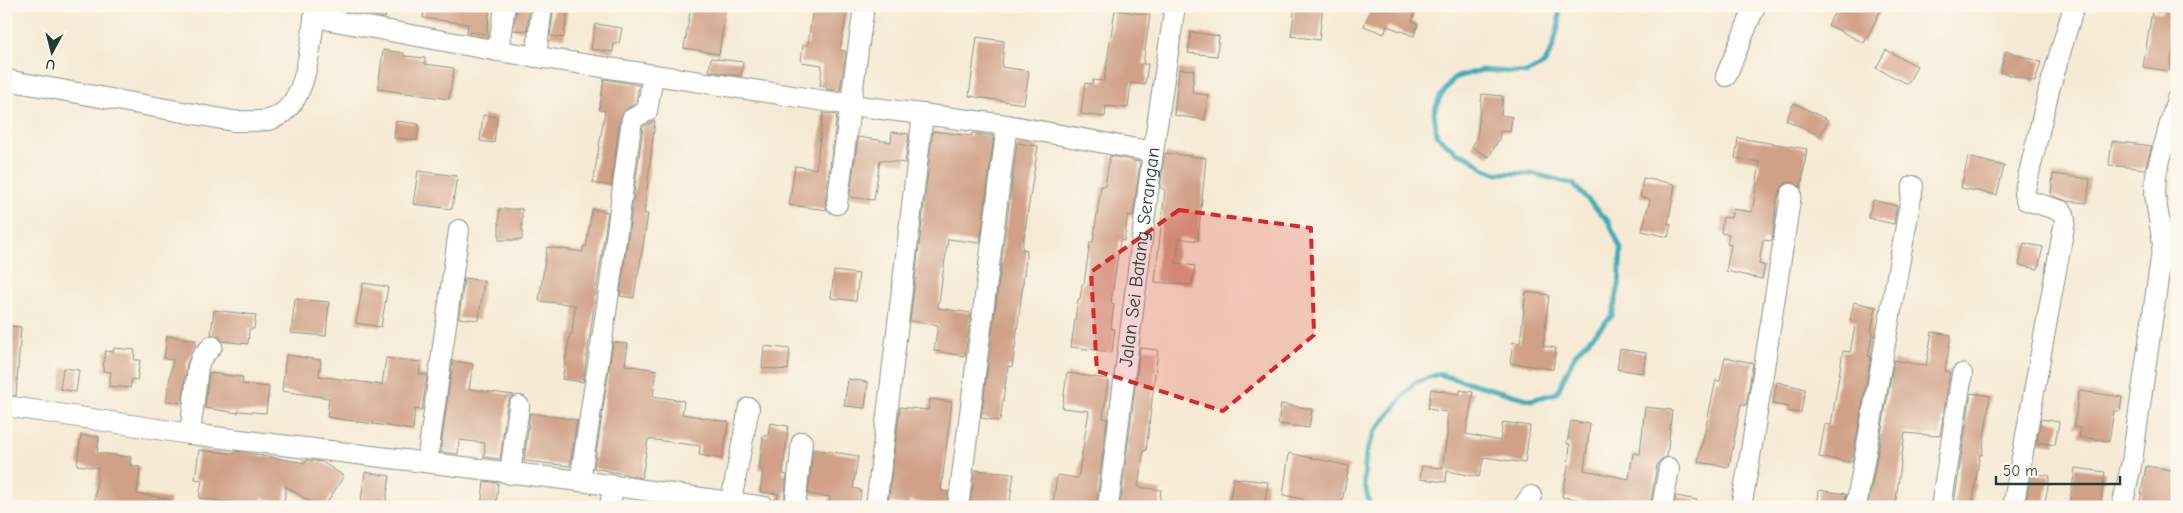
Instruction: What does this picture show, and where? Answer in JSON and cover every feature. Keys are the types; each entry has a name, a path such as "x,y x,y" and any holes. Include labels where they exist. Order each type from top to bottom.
{"street":[{"path":"498,51 504,6"},
{"path":"536,57 542,6"},
{"path":"837,204 864,6"},
{"name":"Jalan Sei Batang Serangan","path":"1108,507 1153,152 1175,6"},
{"path":"1726,76 1755,6"},
{"path":"2013,507 2065,221 2062,210 2026,200 2024,194 2049,90 2074,6"},
{"path":"6,80 233,120 252,122 270,120 285,111 297,98 304,80 315,11 498,51 851,105 1008,125 1153,152"},
{"path":"580,480 607,306 632,119 647,111 653,76"},
{"path":"2122,507 2133,451 2163,244 2155,195 2156,174 2177,99"},
{"path":"876,507 923,114"},
{"path":"958,507 1008,125"},
{"path":"1856,507 1913,186"},
{"path":"1741,507 1790,194"},
{"path":"427,462 459,230"},
{"path":"190,434 198,368 202,358 212,346"},
{"path":"1941,507 1962,374"},
{"path":"6,406 190,434 427,462 510,474 580,480 701,502 731,501 765,507"},
{"path":"510,474 519,406"},
{"path":"731,501 748,408"},
{"path":"795,507 802,442"},
{"path":"1662,507 1669,468"},
{"path":"610,507 613,485"}],"highlighted area":[{"path":"1179,210 1311,228 1314,335 1223,411 1097,371 1091,272"}],"building":[{"path":"328,6 387,6 385,18"},
{"path":"425,6 490,6 487,34 467,32 468,24 423,18"},
{"path":"517,6 530,6 527,31 513,30"},
{"path":"554,6 568,6 564,38 550,36"},
{"path":"691,6 726,6 719,54 684,48"},
{"path":"813,6 848,6 840,50 846,51 840,91 826,89 827,86 820,86 822,65 801,62 803,45 808,45"},
{"path":"1295,6 1323,6 1319,40 1291,36"},
{"path":"1372,6 1417,6 1412,21 1418,24 1414,36 1387,26 1384,34 1364,26"},
{"path":"1838,6 1874,6 1881,10 1864,43 1828,25"},
{"path":"2163,6 2177,6 2177,28 2169,71 2143,67 2152,11 2162,13"},
{"path":"1115,10 1150,15 1143,64 1148,64 1145,85 1131,83 1128,108 1106,106 1105,117 1081,114 1085,83 1092,84 1093,80 1104,81"},
{"path":"595,24 622,28 619,43 614,43 613,52 591,49"},
{"path":"1191,32 1219,36 1217,56 1188,53"},
{"path":"977,37 1004,41 1002,67 1029,71 1024,104 969,96"},
{"path":"383,50 404,53 404,56 425,58 425,64 454,68 449,99 378,89"},
{"path":"1886,50 1917,66 1908,84 1876,68"},
{"path":"2006,51 2041,62 2035,82 2000,72"},
{"path":"711,58 743,62 741,76 709,71"},
{"path":"1179,69 1194,70 1192,93 1208,95 1205,120 1174,115"},
{"path":"604,79 639,85 636,103 626,109 620,117 611,186 593,183 605,111 599,110"},
{"path":"1482,94 1503,96 1501,115 1512,117 1510,132 1500,131 1499,139 1489,157 1472,147 1477,138"},
{"path":"1794,103 1828,120 1820,136 1786,120"},
{"path":"823,113 837,115 825,202 827,210 789,205 795,166 816,169"},
{"path":"483,115 497,117 494,143 480,141"},
{"path":"396,121 419,124 417,140 394,138"},
{"path":"654,121 644,214 648,214 634,298 620,296 643,127"},
{"path":"933,131 971,136 972,133 994,136 980,243 948,239 938,308 971,313 965,356 934,351 938,325 910,321"},
{"path":"892,132 909,134 905,163 880,160 874,200 850,197 858,137 891,142"},
{"path":"1738,138 1807,149 1801,188 1793,182 1786,183 1777,198 1772,241 1763,240 1759,264 1765,266 1762,279 1726,271 1731,245 1727,244 1729,234 1721,233 1723,217 1731,218 1733,209 1752,212 1760,162 1735,158"},
{"path":"2112,141 2152,146 2145,169 2109,165"},
{"path":"1017,143 1038,146 1022,249 1027,250 1016,340 1012,367 1008,366 1000,421 981,418"},
{"path":"1165,153 1206,158 1198,241 1179,238 1176,263 1195,266 1192,285 1155,282 1165,190 1160,187"},
{"path":"1110,156 1140,162 1133,216 1128,215 1124,241 1120,240 1111,303 1114,304 1111,328 1115,329 1112,352 1071,347 1078,299 1080,299 1082,284 1084,284 1090,242 1093,242 1101,186 1105,186"},
{"path":"1968,157 2004,166 1997,195 1961,188"},
{"path":"418,171 457,176 452,209 413,204"},
{"path":"2053,174 2090,179 2087,203 2067,201 2051,195"},
{"path":"1643,178 1675,184 1668,224 1671,224 1668,237 1642,231 1650,199 1640,197"},
{"path":"1873,200 1897,206 1894,224 1868,218"},
{"path":"499,209 522,209 522,240 499,240"},
{"path":"592,209 608,212 583,382 562,379 570,334 572,334 575,305 539,301 547,247 583,252 583,247 586,247"},
{"path":"2024,243 2043,247 2038,269 2019,265"},
{"path":"834,271 859,274 856,301 831,298"},
{"path":"464,278 484,281 479,320 459,318"},
{"path":"363,283 388,287 381,327 356,323"},
{"path":"1526,292 1549,295 1543,346 1556,348 1553,369 1510,363 1513,342 1520,343"},
{"path":"295,299 329,302 326,336 291,333"},
{"path":"1854,302 1876,307 1868,356 1871,356 1852,462 1819,457 1825,424 1831,425 1843,351 1850,352 1856,321 1850,320"},
{"path":"214,310 256,315 254,329 249,329 248,344 222,341 220,337 211,334"},
{"path":"6,326 21,327 16,396 6,394"},
{"path":"1932,332 1951,335 1945,371 1950,372 1940,436 1905,433 1895,507 1868,507 1894,360 1926,366"},
{"path":"167,336 196,340 195,347 187,363 182,403 166,401 173,360 164,359"},
{"path":"613,342 628,344 625,365 657,370 653,396 684,401 682,414 729,422 722,459 699,455 700,446 648,439 642,478 594,468"},
{"path":"764,346 790,349 788,370 762,368"},
{"path":"114,348 135,350 134,360 140,360 137,380 132,379 130,388 109,386 111,372 103,371 105,351 113,352"},
{"path":"1140,348 1158,350 1146,451 1144,450 1138,487 1161,490 1159,507 1120,507"},
{"path":"1620,349 1646,353 1643,373 1617,369"},
{"path":"286,355 321,360 319,376 382,385 386,358 421,362 419,374 427,375 422,410 415,409 413,430 327,417 329,398 282,391"},
{"path":"1725,357 1753,363 1746,405 1741,404 1729,467 1698,462 1716,380 1720,381"},
{"path":"453,361 473,364 469,389 514,395 507,404 500,459 484,457 485,443 459,440 458,454 440,452"},
{"path":"63,368 79,370 76,392 60,389"},
{"path":"209,373 243,377 242,384 269,387 266,413 238,411 238,413 205,408"},
{"path":"1067,373 1108,379 1103,418 1107,419 1096,507 1057,507 1057,505 1053,504 1057,475 1078,478 1089,411 1062,408"},
{"path":"848,379 868,382 865,408 844,406"},
{"path":"1777,382 1805,389 1801,413 1788,411 1789,407 1773,404"},
{"path":"1431,389 1459,394 1460,390 1473,392 1466,434 1500,441 1503,422 1530,426 1525,463 1484,457 1479,477 1447,471 1446,482 1420,479 1422,466 1442,468 1447,436 1447,412 1428,409"},
{"path":"2079,391 2122,397 2120,411 2114,411 2109,441 2079,437 2080,428 2074,427"},
{"path":"1971,393 1990,396 1982,455 1980,454 1972,505 1954,503"},
{"path":"930,399 952,402 941,491 948,492 946,507 909,501 908,505 888,503 900,407 928,410"},
{"path":"1281,404 1312,409 1309,428 1278,424"},
{"path":"1645,407 1672,410 1667,457 1660,460 1657,465 1650,507 1591,507 1592,502 1562,497 1568,467 1570,444 1567,444 1571,421 1590,424 1584,470 1629,479 1633,453 1640,454"},
{"path":"530,413 577,420 570,466 524,462"},
{"path":"2041,419 2059,422 2055,445 2037,442"},
{"path":"770,423 788,426 783,474 787,475 784,503 777,502 778,494 760,492 763,470 759,469 763,436 768,436"},
{"path":"81,435 99,437 97,453 131,457 130,465 140,467 137,494 170,499 170,507 94,507 98,468 77,465"},
{"path":"813,449 858,456 853,488 861,490 859,507 829,505 830,497 808,494"},
{"path":"199,450 235,454 235,451 305,463 307,460 322,462 344,476 324,507 318,507 286,486 284,502 262,498 261,507 238,507 238,504 199,498 202,480 195,479"},
{"path":"1289,453 1349,466 1341,507 1302,507 1303,499 1283,495"},
{"path":"2146,466 2177,471 2177,507 2139,507"},
{"path":"2075,468 2105,472 2100,507 2069,507"},
{"path":"975,470 1014,474 1009,507 970,507"},
{"path":"365,472 390,476 385,507 360,507"},
{"path":"2031,473 2050,476 2045,502 2027,499"},
{"path":"1233,478 1268,482 1264,507 1229,507"},
{"path":"484,481 498,483 496,507 481,507"},
{"path":"1819,490 1846,494 1844,507 1817,507"},
{"path":"1676,496 1697,500 1696,507 1674,507"}],"waterway":[{"path":"1370,507 1364,481 1366,453 1375,432 1414,383 1438,374 1531,400 1557,393 1576,353 1612,316 1619,285 1621,249 1609,222 1573,184 1535,174 1495,173 1483,168 1469,157 1456,152 1437,136 1434,112 1440,97 1454,78 1482,70 1526,73 1544,64 1553,47 1559,23 1559,6"}]}
